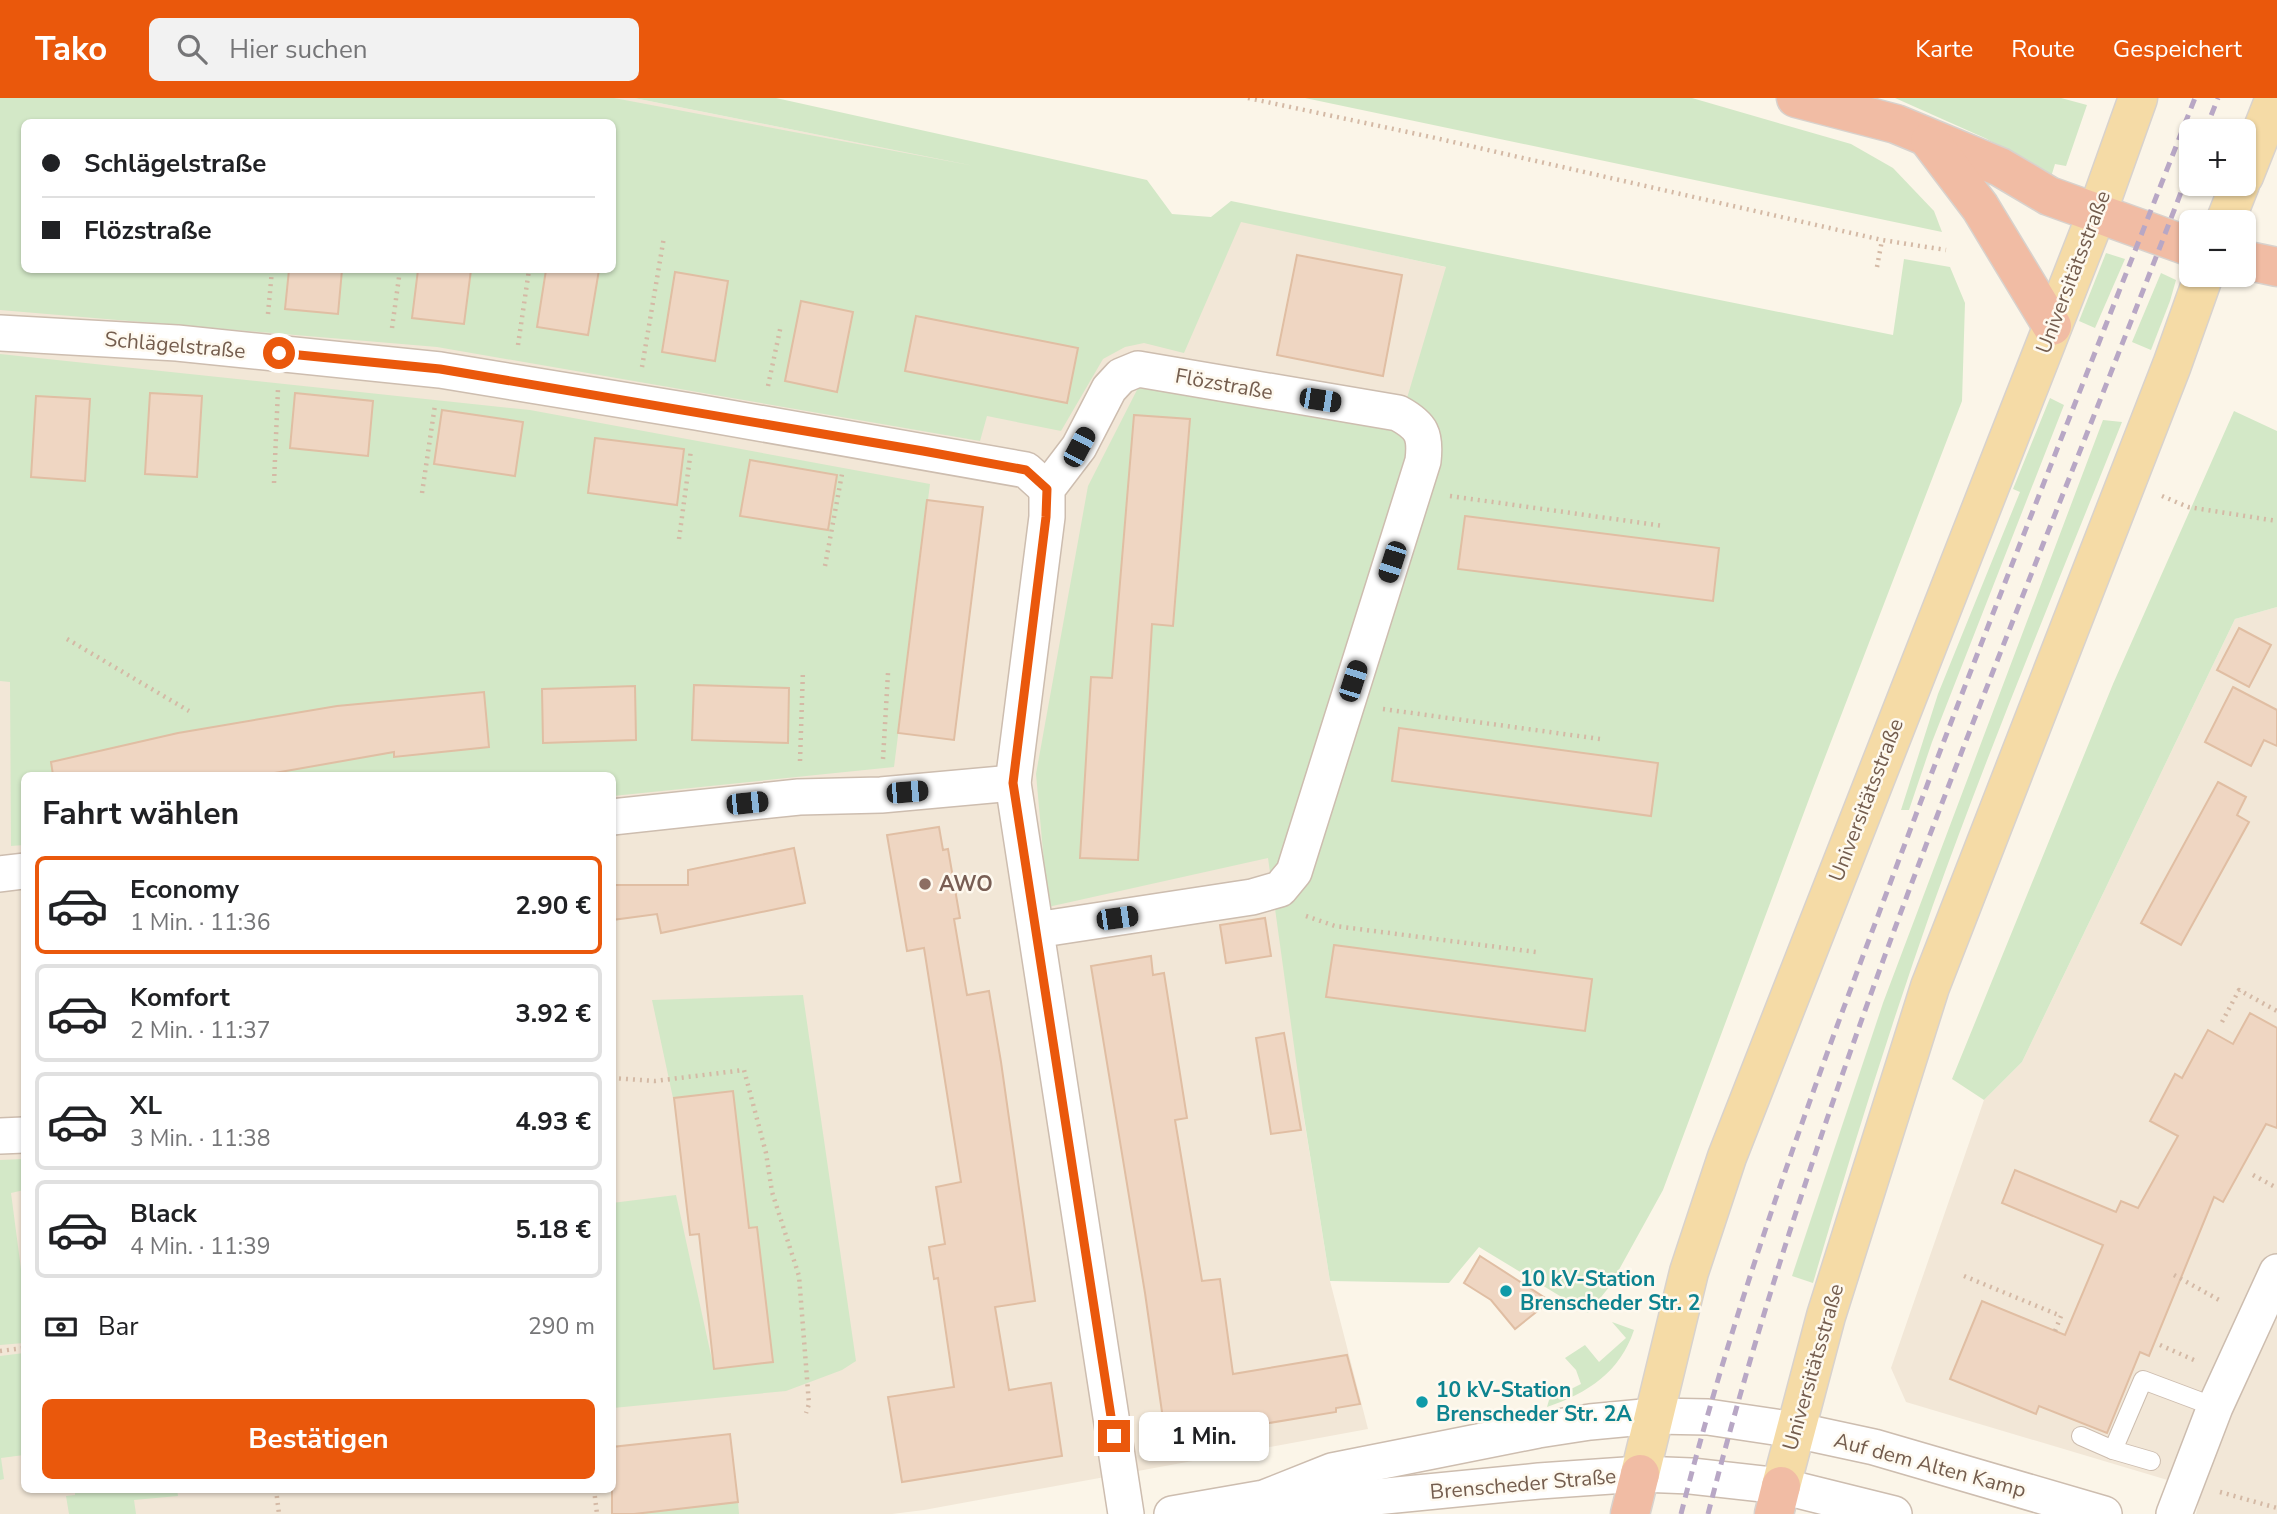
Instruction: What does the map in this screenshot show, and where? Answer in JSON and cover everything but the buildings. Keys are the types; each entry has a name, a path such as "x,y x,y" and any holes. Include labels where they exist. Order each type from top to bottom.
{"highway":[{"path":"1797,98 1896,124 2000,167 2049,196 2179,243"},
{"path":"1928,139 1980,207 2052,326"},
{"path":"2256,263 2277,267"},
{"name":"Universitätsstraße","path":"1630,1514 1640,1474"}],"main road":[{"path":"2256,144 2275,98"},
{"name":"Universitätsstraße","path":"1640,1474 1689,1272 1727,1157 2097,213 2135,105"},
{"name":"Universitätsstraße","path":"1777,1500 1830,1304 1930,987 2172,365 2200,287"}],"street":[{"name":"Schlägelstraße","path":"0,332 177,343 440,369 1026,470 1047,489"},
{"name":"Flözstraße","path":"1047,489 1079,447 1109,389 1121,376 1138,369 1398,413 1421,431 1425,444 1414,491 1303,850 1294,872 1280,889"},
{"path":"1047,489 1046,517 1013,783 1126,1514"},
{"path":"616,817 799,797 881,794 1013,783"},
{"path":"0,874 21,872"},
{"path":"1036,930 1252,897 1280,889"},
{"path":"0,1136 21,1135"},
{"path":"2180,1498 2215,1407 2277,1272"},
{"name":"Brenscheder Straße","path":"1171,1514 1264,1498 1332,1471 1590,1422 1654,1416 1708,1416 1795,1430"},
{"name":"Auf dem Alten Kamp","path":"1795,1430 1903,1454 2104,1514"},
{"name":"Brenscheder Straße","path":"1264,1498 1335,1501 1640,1474 1691,1476 1777,1500"},
{"path":"1777,1500 1894,1514"}],"lane":[{"path":"2113,1450 2143,1380 2215,1407"},
{"path":"2081,1436 2113,1450 2151,1461"}],"path":[{"path":"1248,98 1431,136 1882,240 1946,250"},
{"path":"636,401 664,237"},
{"path":"1878,267 1882,240"},
{"path":"386,365 400,273"},
{"path":"513,381 529,273"},
{"path":"761,423 781,326"},
{"path":"274,483 279,353"},
{"path":"422,493 440,369"},
{"path":"679,539 696,412"},
{"path":"825,566 849,439"},
{"path":"1414,491 1664,526"},
{"path":"2188,507 2277,521"},
{"path":"67,639 189,711"},
{"path":"799,797 803,670"},
{"path":"881,794 888,673"},
{"path":"1346,704 1600,739"},
{"path":"1280,889 1297,913 1335,926 1536,952"},
{"path":"2222,1023 2239,990 2277,1011"},
{"path":"616,1077 655,1082 744,1070 766,1153 772,1192 799,1276 809,1404 806,1413"},
{"path":"2253,1175 2277,1188"},
{"path":"2174,1275 2221,1301"},
{"path":"1964,1276 2061,1316 2055,1331"},
{"path":"2160,1345 2194,1360"},
{"path":"0,1351 21,1348"},
{"path":"276,1493 279,1514"},
{"path":"594,1493 597,1514"},
{"path":"2180,1498 2277,1508"}],"shaded area":[{"path":"0,98 634,98 1111,193 1099,256 1241,221 1596,301 1303,1112 1330,1281 1368,1429 892,1514 0,1514"},
{"path":"2277,607 2277,1514 2196,1514 2201,1490 1906,1402 1891,1368 1984,1100 2022,1062 2235,619"}],"green space":[{"path":"0,98 614,98 974,166 634,98 776,98 1147,180 1172,214 1211,217 1231,201 1893,335 1904,259 1950,267 1965,303 1962,401 1663,1190 1610,1286 1588,1313 1479,1247 1449,1283 1330,1281 1268,858 1048,907 1036,774 1088,486 1138,388 1399,425 1446,267 1241,222 1184,353 1144,343 1125,347 1103,359 1061,431 987,416 980,441 437,347 0,310"},
{"path":"1305,98 1692,98 1851,144 1893,168 1934,211 1942,232"},
{"path":"1895,98 2061,98 2087,105 2066,166 2055,164 2051,177 1987,139"},
{"path":"2106,253 2125,259 2095,328 2079,321"},
{"path":"2161,273 2176,280 2151,350 2132,342"},
{"path":"0,354 530,410 930,484 894,767 616,796 616,772 21,772 21,845 11,846 10,682 0,681"},
{"path":"2050,398 2064,405 1932,742 1909,810 1901,810 1938,694 2020,492 2013,489"},
{"path":"2234,411 2277,431 2277,607 2235,619 2022,1062 1984,1100 1952,1079 2113,684"},
{"path":"2103,420 2122,422 2001,723 1933,905 1870,1093 1813,1283 1792,1276 1883,1003"},
{"path":"803,995 856,1361 842,1370 786,1391 616,1408 616,1202 676,1195 714,1369 749,1228 732,1091 673,1098 652,1000"},
{"path":"21,1159 21,1191 11,1193 21,1269 21,1343 0,1345 0,1160"},
{"path":"1612,1322 1634,1330 1620,1358 1589,1388 1547,1407 1549,1400 1581,1384 1576,1370 1565,1358 1585,1345 1599,1362 1626,1338"},
{"path":"21,1353 21,1455 1,1458 4,1479 0,1480 0,1356"},
{"path":"178,1493 178,1496 134,1500 136,1514 69,1514 66,1496"},
{"path":"738,1502 739,1514 634,1514"}],"railway":[{"path":"1681,1514 1725,1355 1776,1198 1831,1043 1963,691 2195,98"},
{"path":"2210,119 2218,98"},
{"path":"1708,1514 1756,1342 1809,1171 1868,1002 1930,834 2180,196"}],"place":[{"name":"AWO","path":"925,884"},
{"name":"10 kV-Station Brenscheder Str. 2","path":"1506,1291"},
{"name":"10 kV-Station Brenscheder Str. 2A","path":"1422,1402"}],"route":[{"path":"279,353 440,369 923,451 1026,470 1047,489 1046,517 1013,783 1114,1436"}]}
